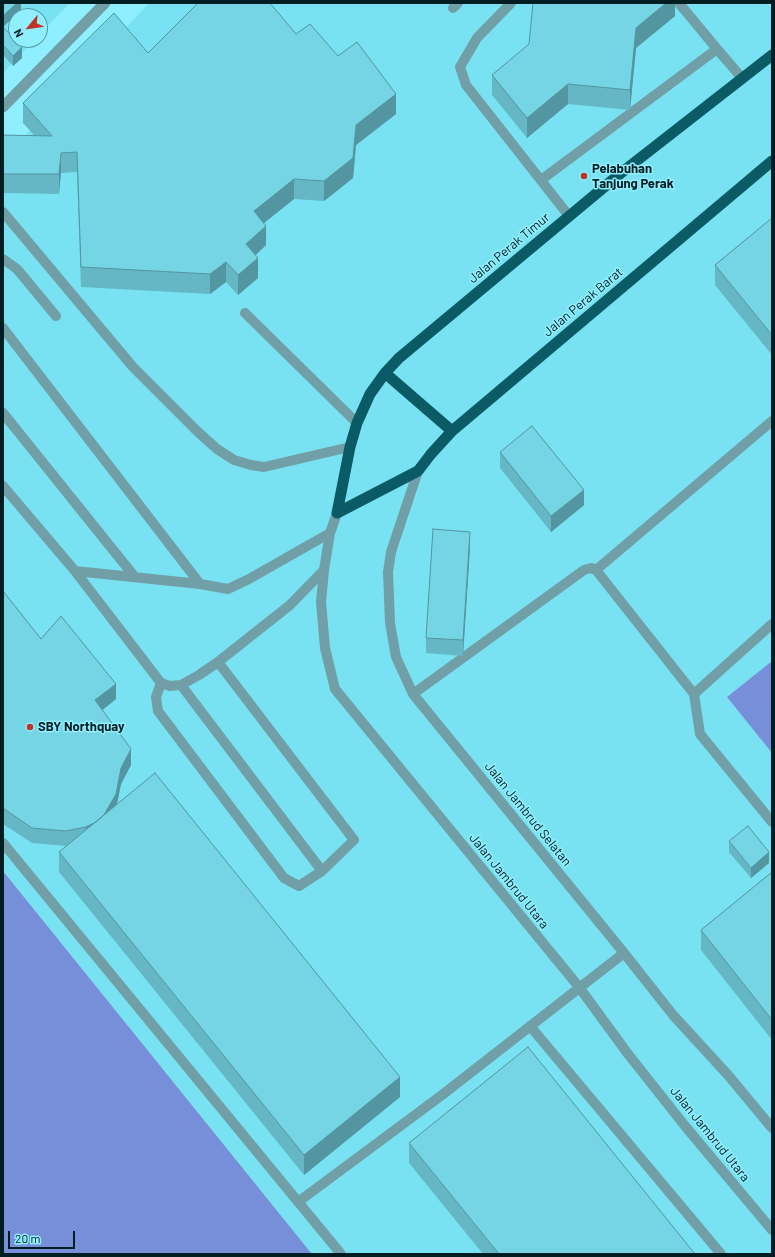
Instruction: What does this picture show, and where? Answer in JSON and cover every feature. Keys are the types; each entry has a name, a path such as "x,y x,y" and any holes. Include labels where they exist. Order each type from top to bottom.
{"highway":[{"name":"Jalan Perak Timur","path":"337,513 350,447 357,423 370,394 385,373 399,358 621,173 772,55"},
{"name":"Jalan Perak Barat","path":"418,472 431,454 452,431 772,161"},
{"path":"385,373 452,431"},
{"path":"337,513 418,472"}],"street":[{"path":"3,107 105,3"}],"lane":[{"path":"679,3 716,49 742,78"},
{"path":"508,4 477,38 460,67 466,85 569,216"},
{"path":"541,180 716,49"},
{"path":"3,212 133,367 217,449 234,460 264,467 350,447"},
{"path":"3,260 17,269 56,316"},
{"path":"245,313 357,423"},
{"path":"3,328 200,584"},
{"path":"3,413 134,576"},
{"path":"596,570 772,421"},
{"name":"Jalan Jambrud Selatan","path":"418,472 391,552 388,572 390,623 396,657 413,694 673,1015 728,1075 772,1128"},
{"path":"3,486 75,571 161,683 170,686 181,685 218,662 290,605 324,570"},
{"name":"Jalan Jambrud Utara","path":"337,513 330,533 324,570 322,602 325,648 335,688 579,987 628,1054 772,1230"},
{"path":"75,571 134,576 228,589 249,579 330,533"},
{"path":"413,694 584,570 591,568 596,570 694,694 700,734 772,822"},
{"path":"694,694 772,624"},
{"path":"161,683 156,697 158,711 284,878 299,886 322,872 354,840 218,662"},
{"path":"181,685 322,872"},
{"path":"3,842 341,1254"},
{"path":"298,1202 442,1095 624,953"},
{"path":"530,1026 721,1254"}],"shaded area":[{"path":"3,3 70,3 48,26 48,8 8,8 8,48 26,48 3,73"},
{"path":"149,3 768,3 772,8 772,661 727,697 772,753 772,1254 312,1254 3,871 3,159"},
{"path":"772,661 772,753 727,697"},
{"path":"3,871 312,1254 3,1254"}],"building":[{"path":"3,3 17,3 12,8 8,8 8,11 4,15"},
{"path":"198,3 270,3 296,34 310,24 338,56 357,42 396,94 356,125 353,158 324,181 294,179 254,211 266,226 246,244 258,258 238,275 226,262 210,274 81,267 77,152 61,153 59,174 3,174 3,135 52,136 23,103 114,13 148,53"},
{"path":"533,3 666,3 636,28 630,90 568,84 527,118 492,75 529,44"},
{"path":"3,27 8,32 8,48 21,48 13,56 3,45"},
{"path":"772,218 772,335 715,265"},
{"path":"532,426 584,490 551,516 500,452"},
{"path":"433,529 470,532 463,640 426,638"},
{"path":"3,591 41,639 61,616 116,684 95,700 131,749 121,768 116,794 104,815 96,822 86,827 65,831 32,828 3,808"},
{"path":"155,773 400,1077 304,1155 59,852"},
{"path":"748,826 769,852 751,868 729,841"},
{"path":"772,872 772,1020 701,930"},
{"path":"528,1047 695,1254 499,1254 409,1143"}],"place":[{"name":"Pelabuhan Tanjung Perak","path":"584,176"},
{"name":"SBY Northquay","path":"30,727"}]}
